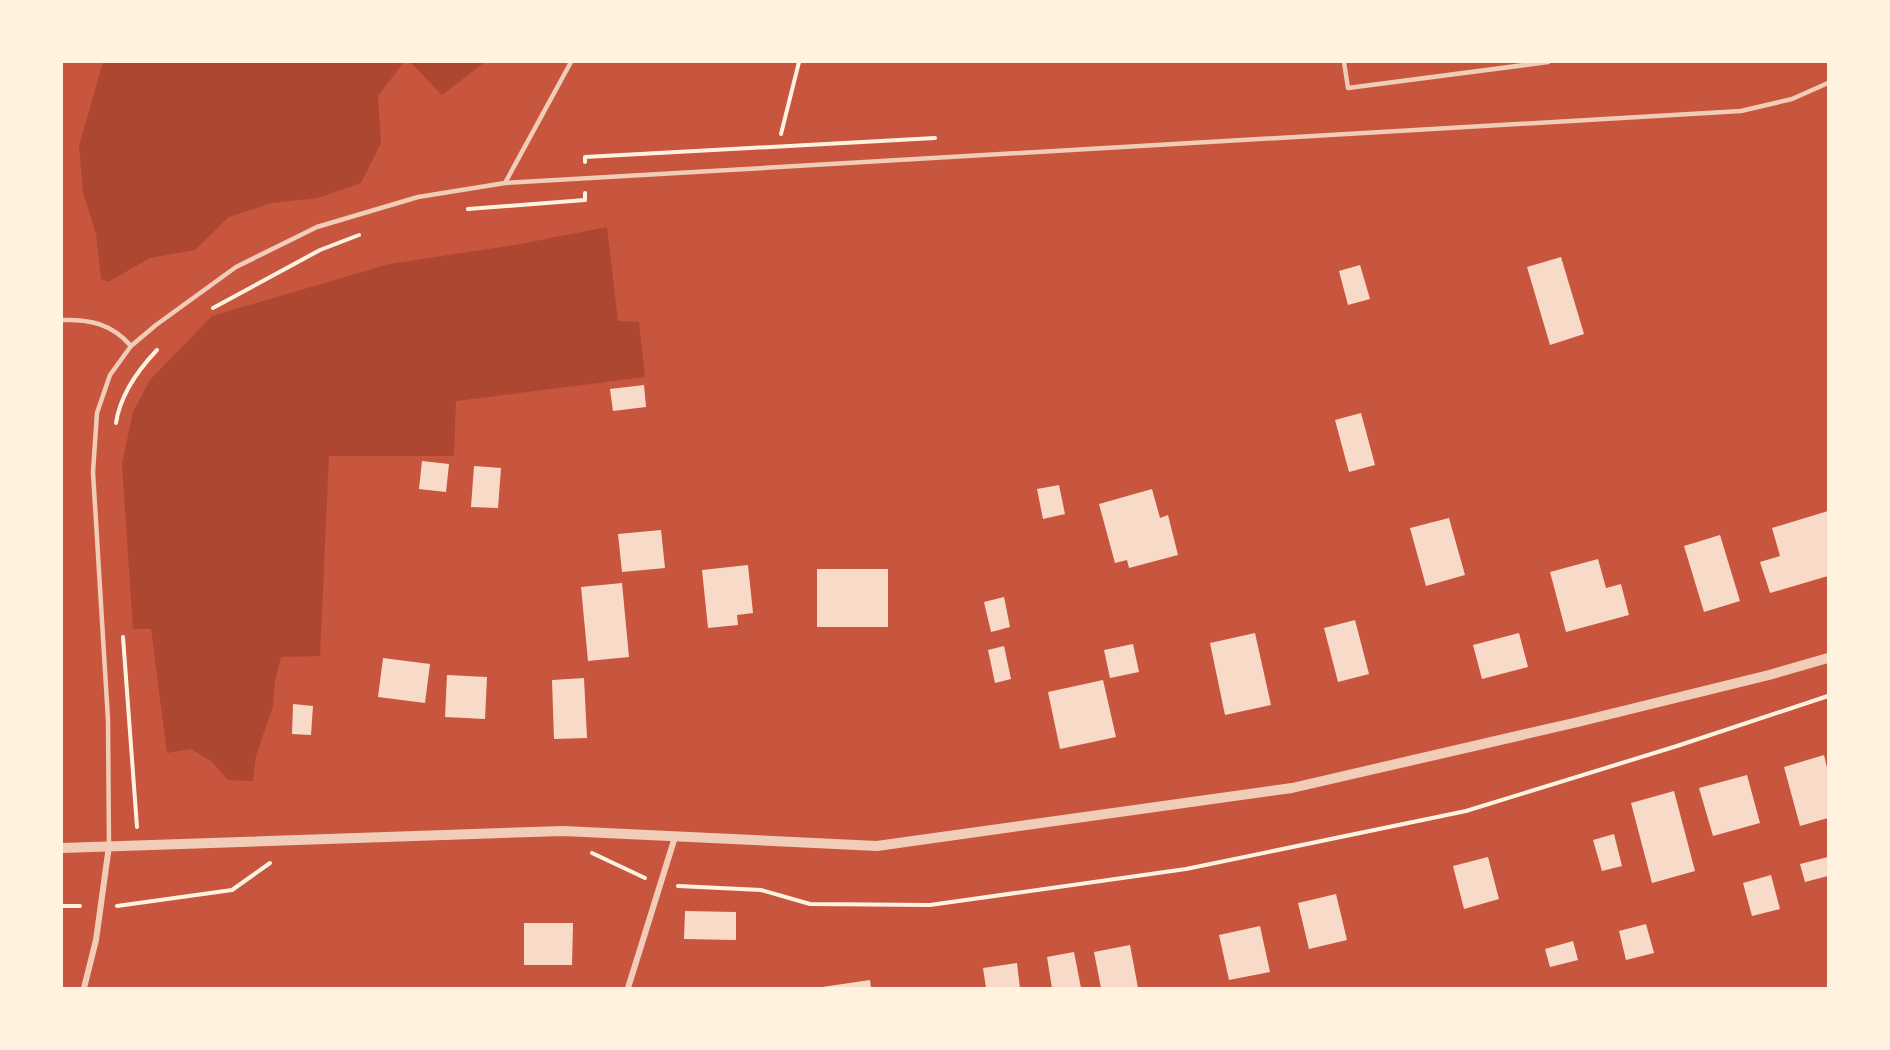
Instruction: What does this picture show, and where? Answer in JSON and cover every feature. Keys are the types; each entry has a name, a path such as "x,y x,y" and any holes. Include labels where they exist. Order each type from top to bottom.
{"street":[{"path":"62,848 563,831 877,846 1292,788 1600,717 1828,658"},
{"path":"628,988 675,837"},
{"path":"84,988 96,940 109,846"}],"lane":[{"path":"505,183 571,62"},
{"path":"1344,62 1348,88 1548,62"},
{"path":"109,846 108,720 93,472 97,413 110,375 130,346 236,267 317,227 418,197 505,183 1741,111 1792,99 1828,83"},
{"path":"62,320 79,319 111,328 130,346"}],"path":[{"path":"781,134 800,62"},
{"path":"459,210 585,200 585,156 937,138"},
{"path":"204,313 320,250 360,234"},
{"path":"115,432 117,414 129,385 161,345"},
{"path":"123,635 139,846"},
{"path":"62,906 80,906"}],"shaded area":[{"path":"103,62 404,62 378,96 381,143 361,183 318,198 272,203 229,217 195,250 150,258 108,282 101,279 96,234 83,192 79,146"},
{"path":"410,62 485,62 442,95"},
{"path":"607,227 618,321 639,322 645,377 456,401 454,456 329,456 320,656 281,657 275,681 273,706 256,756 253,781 228,780 212,762 191,749 167,753 151,629 133,629 122,464 133,412 150,380 212,316 389,264 515,245"}],"building":[{"path":"1561,257 1584,334 1550,345 1527,267"},
{"path":"1360,265 1370,299 1348,305 1339,271"},
{"path":"644,385 646,407 613,411 610,389"},
{"path":"1361,413 1375,465 1349,472 1335,420"},
{"path":"422,461 449,464 446,492 419,489"},
{"path":"474,466 501,468 498,508 471,507"},
{"path":"1059,485 1065,514 1043,519 1037,489"},
{"path":"1152,489 1160,518 1168,515 1178,555 1129,568 1127,560 1115,563 1099,504"},
{"path":"1828,511 1828,576 1770,593 1760,562 1780,556 1772,528"},
{"path":"1449,518 1465,575 1426,586 1410,528"},
{"path":"661,530 665,568 622,572 618,534"},
{"path":"1720,535 1740,601 1704,612 1684,546"},
{"path":"1598,559 1606,588 1621,584 1629,615 1566,632 1550,572"},
{"path":"748,565 753,613 737,615 738,625 708,628 702,570"},
{"path":"817,569 888,569 888,627 817,627"},
{"path":"622,583 629,657 588,661 581,587"},
{"path":"1004,597 1010,627 991,632 984,602"},
{"path":"1355,620 1369,674 1338,682 1324,628"},
{"path":"1255,633 1271,705 1225,715 1210,643"},
{"path":"1519,633 1528,667 1482,679 1473,645"},
{"path":"1133,644 1139,672 1110,678 1104,650"},
{"path":"1004,646 1011,679 995,683 988,650"},
{"path":"383,658 430,664 425,703 378,697"},
{"path":"447,675 487,677 485,719 445,717"},
{"path":"584,678 587,738 554,739 552,680"},
{"path":"1103,680 1116,737 1060,749 1048,692"},
{"path":"293,704 313,706 311,735 292,734"},
{"path":"1824,755 1828,772 1828,818 1800,826 1784,767"},
{"path":"1747,775 1760,823 1713,836 1699,788"},
{"path":"1674,791 1695,871 1652,883 1631,803"},
{"path":"1614,834 1622,866 1602,871 1593,840"},
{"path":"1488,857 1499,899 1464,909 1453,866"},
{"path":"1828,857 1828,876 1805,882 1800,864"},
{"path":"1771,875 1780,909 1752,916 1743,883"},
{"path":"1336,894 1347,940 1309,949 1298,903"},
{"path":"685,911 736,912 736,940 684,939"},
{"path":"524,923 573,923 572,965 524,965"},
{"path":"1646,924 1654,953 1626,960 1619,931"},
{"path":"1260,926 1270,972 1229,980 1219,935"},
{"path":"1573,941 1578,960 1550,967 1545,949"},
{"path":"1130,945 1138,988 1101,988 1094,952"},
{"path":"1074,952 1081,988 1052,988 1047,957"},
{"path":"1017,963 1020,988 986,988 983,968"},
{"path":"870,980 871,988 822,988 822,987"}]}
